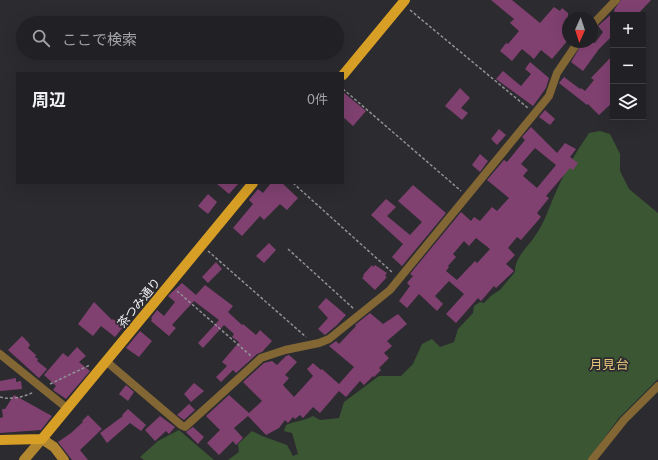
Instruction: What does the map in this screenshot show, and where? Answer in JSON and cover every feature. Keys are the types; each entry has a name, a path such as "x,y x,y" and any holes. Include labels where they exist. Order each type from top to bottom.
{"main road":[{"path":"344,74 404,2"},
{"name":"茶つみ通り","path":"42,439 253,184"},
{"path":"24,460 42,439"},
{"path":"0,440 42,439 54,447 64,460"}],"street":[{"path":"598,19 616,0"},
{"path":"107,362 181,425 186,427 257,361 268,355 315,344 329,339 390,290 549,96 557,73 574,48"},
{"path":"0,354 68,409"},
{"path":"592,460 624,420 658,386"}],"path":[{"path":"404,2 534,114"},
{"path":"344,90 467,196"},
{"path":"294,184 399,278"},
{"path":"202,246 315,344"},
{"path":"288,249 360,314"},
{"path":"170,285 257,361"},
{"path":"0,397 6,399 27,396 85,366 92,365"}],"green space":[{"path":"600,131 610,134 620,154 620,171 629,189 658,213 658,379 619,418 588,460 228,460 239,452 238,444 252,431 287,445 293,456 298,454 292,433 284,431 286,425 313,416 320,420 339,418 344,402 379,376 401,376 413,364 422,344 432,339 440,347 454,342 458,329 473,313 474,306 480,302 484,303 500,290 515,272 515,267 519,257 542,225 559,184 575,154 589,133"},
{"path":"179,430 214,460 144,460 140,457 158,441"}],"building":[{"path":"491,0 512,0 540,23 554,7 560,11 562,8 567,12 562,12 562,47 552,59 541,50 534,59 522,49 512,61 500,51 519,31 510,23 514,19"},
{"path":"621,0 651,0 640,12 614,12"},
{"path":"610,15 610,38 599,49 583,71 571,62 579,48 598,48 598,39 603,32 598,26"},
{"path":"610,58 610,105 599,115 588,104 587,105 559,83 564,77 585,91 594,80 591,78"},
{"path":"530,62 549,78 546,88 533,106 496,79 503,71 521,86 531,74 525,69"},
{"path":"460,88 470,98 461,108 468,113 462,120 445,106"},
{"path":"344,93 366,111 353,126 344,118"},
{"path":"545,110 555,119 550,125 539,117"},
{"path":"531,127 557,153 565,143 576,149 570,157 578,163 573,170 570,168 546,196 549,198 537,213 541,217 521,240 517,237 508,248 515,255 506,264 514,271 496,288 494,286 481,301 478,298 456,323 446,314 464,294 449,281 435,296 443,304 437,311 419,294 407,308 399,301 410,286 407,283 413,276 410,274 461,212 471,221 474,217 480,221 492,207 497,211 509,198 487,180 504,160 507,162 525,140 522,137","holes":["535,148 556,165 537,188 523,176 528,170 521,164","476,238 490,249 477,263 475,261 457,280 446,271 449,267 448,266 456,257 453,254 464,241 469,246"]},
{"path":"499,129 506,135 497,145 491,139"},
{"path":"480,154 488,161 480,172 472,165"},
{"path":"217,184 238,184 229,194"},
{"path":"270,184 283,184 298,198 287,210 280,204 264,220 260,216 242,236 233,228 253,204 249,200 258,189 263,193"},
{"path":"413,185 446,213 402,266 392,257 403,244 371,215 386,199 396,207 387,216 410,235 422,222 398,201"},
{"path":"208,194 217,202 208,214 198,206"},
{"path":"269,243 276,250 264,263 256,256"},
{"path":"216,262 222,269 208,283 202,277"},
{"path":"372,265 373,267 375,265 387,273 385,276 387,277 375,290 362,278"},
{"path":"182,283 196,295 205,285 233,306 228,312 242,325 243,324 256,335 260,330 272,341 262,352 257,354 236,373 233,370 221,382 216,377 227,366 222,362 239,342 232,337 234,334 224,325 203,348 198,343 219,320 194,301 172,325 176,328 169,336 151,321 151,318 157,310 164,316 175,302 168,296"},
{"path":"326,298 346,315 325,335 318,329 328,318 318,307"},
{"path":"94,302 112,320 113,319 123,327 115,337 101,326 93,336 78,324"},
{"path":"370,313 383,324 398,314 407,324 387,341 392,346 384,353 389,358 379,368 381,370 364,385 360,381 346,397 339,391 320,413 313,407 303,418 300,415 295,419 293,417 288,423 285,420 279,428 266,435 248,416 234,428 243,438 236,445 233,441 219,455 207,443 220,430 206,416 229,395 249,413 262,401 243,382 264,363 272,361 277,365 289,355 297,362 285,375 289,378 283,385 294,397 313,376 307,369 313,363 339,384 354,367 329,346 336,341 339,344 356,326 355,325"},
{"path":"140,331 152,341 139,357 126,348"},
{"path":"22,336 30,345 28,348 36,355 35,357 38,359 37,361 47,369 39,378 8,350"},
{"path":"77,347 86,356 79,362 90,371 66,399 53,390 56,386 44,375 63,353 68,357"},
{"path":"16,378 16,382 21,381 22,389 0,391 0,381"},
{"path":"194,383 204,391 191,402 184,394"},
{"path":"126,385 134,392 128,401 119,394"},
{"path":"14,395 52,416 41,430 0,433 0,418 3,417 2,409 5,409"},
{"path":"189,404 195,410 184,420 177,415"},
{"path":"128,409 146,425 141,431 130,423 107,443 100,433 123,416 122,415"},
{"path":"88,415 102,429 80,450 88,460 72,460 58,442 71,433"},
{"path":"160,416 175,427 169,434 166,431 155,441 145,430"},
{"path":"193,427 204,437 198,444 186,432"}],"district":[{"name":"月見台","path":"609,364"}]}
